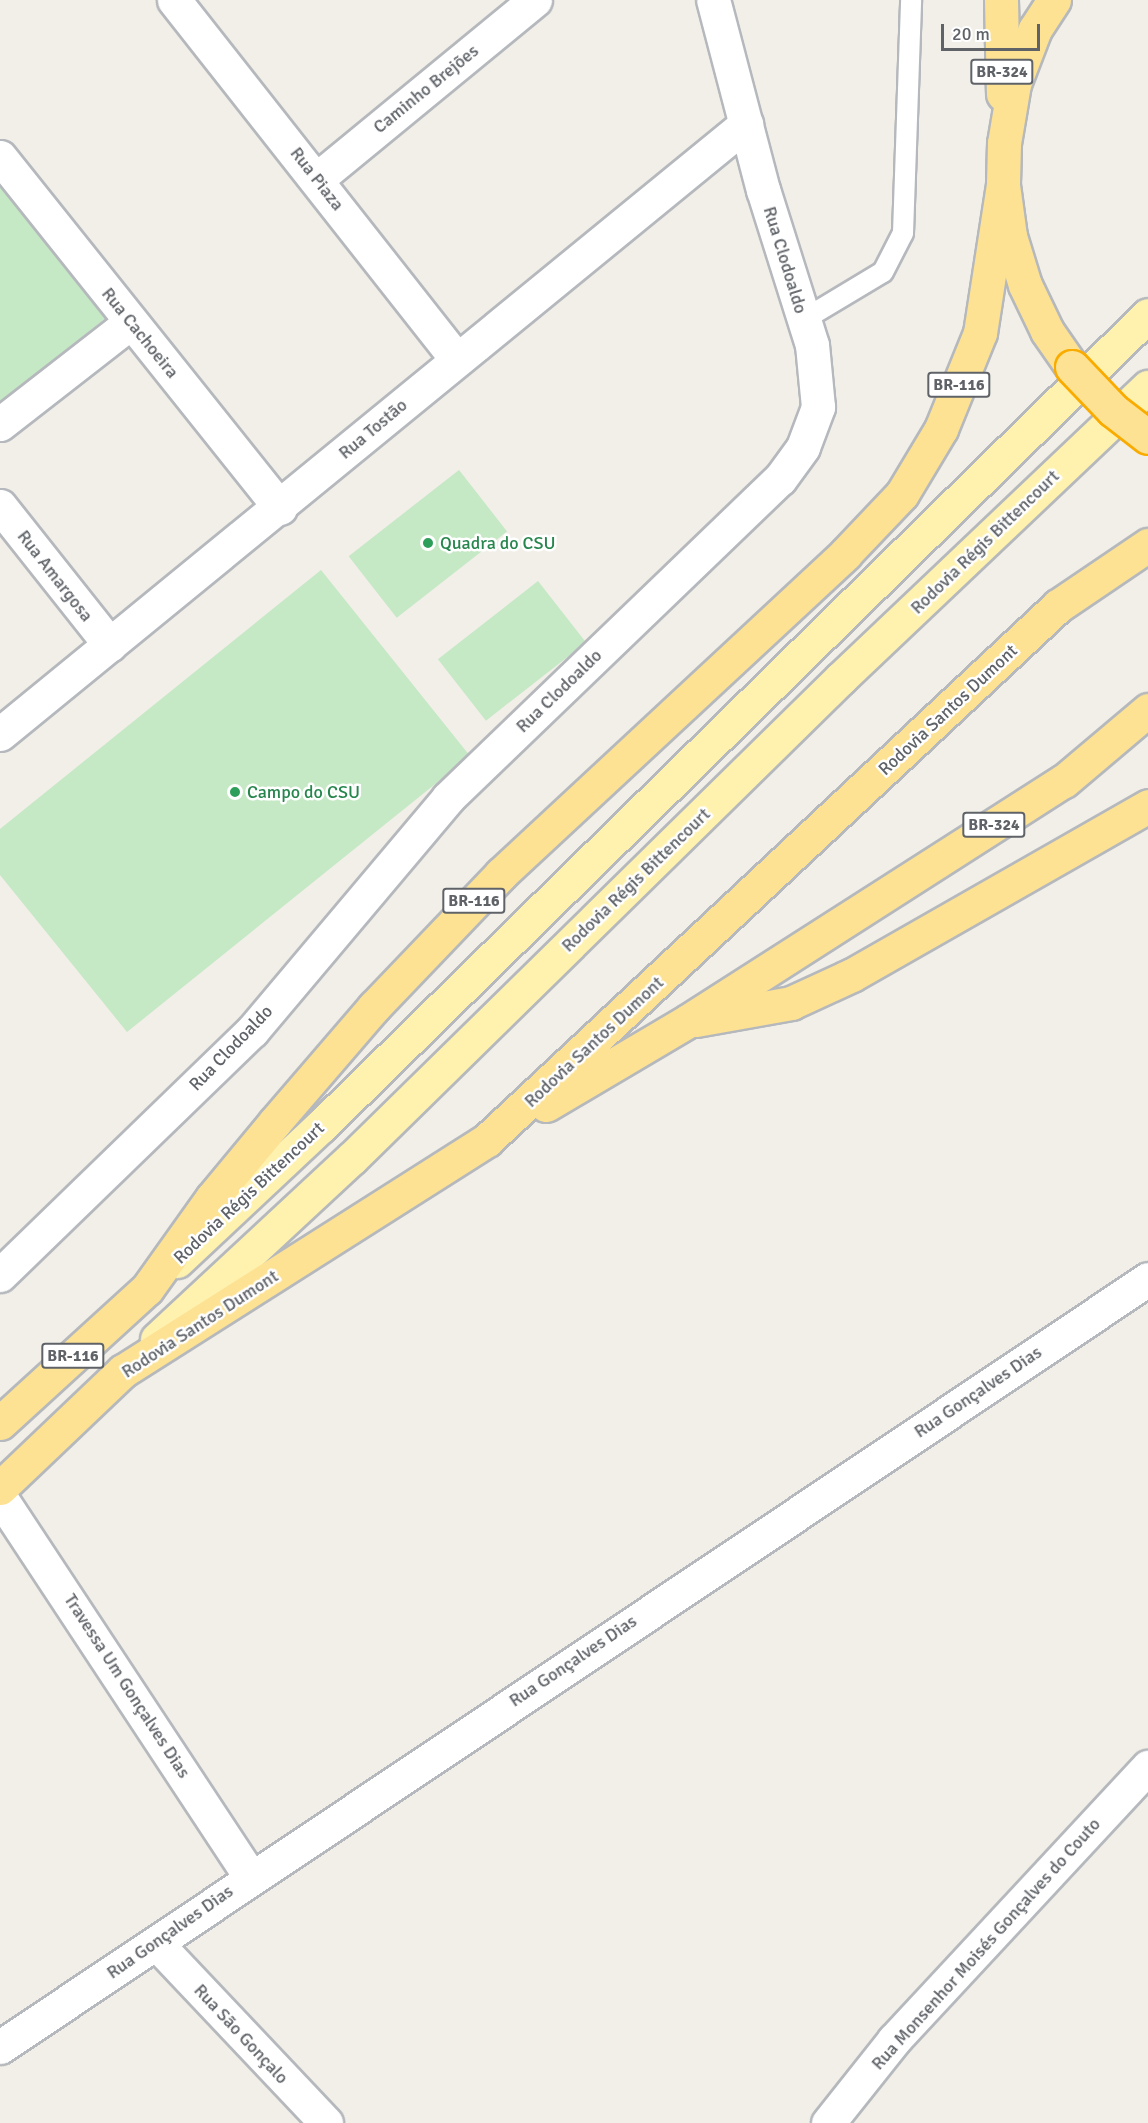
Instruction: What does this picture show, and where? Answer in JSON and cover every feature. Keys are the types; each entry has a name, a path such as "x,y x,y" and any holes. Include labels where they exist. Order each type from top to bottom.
{"highway":[{"name":"BR-324","path":"1001,0 1004,143"},
{"path":"1054,0 1035,28 1014,84 1004,143 1003,185 1010,236 1036,308 1072,367 1113,410 1148,437"},
{"name":"BR-116","path":"0,1423 147,1289 212,1198 275,1122 374,1007 501,874 845,554 902,494 941,429 980,333 1003,185"},
{"name":"Rodovia Santos Dumont","path":"0,1488 123,1371 487,1140 1058,606 1148,545"},
{"name":"BR-324","path":"831,928 1064,781 1148,710"},
{"path":"688,1021 791,1003 852,975 1148,806"},
{"name":"BR-116","path":"487,1140 688,1021 831,928"}],"main road":[{"name":"Rodovia Régis Bittencourt","path":"147,1289 321,1126 1148,315"},
{"name":"Rodovia Régis Bittencourt","path":"123,1371 351,1159 841,678 1148,387"}],"street":[{"name":"Rua Piaza","path":"174,0 457,359"},
{"name":"Caminho Brejões","path":"317,179 535,0"},
{"name":"Rua Clodoaldo","path":"0,1275 252,1031 448,798 780,479 803,447 818,407 812,345 746,124 713,0"},
{"name":"Rua Tostão","path":"0,734 280,508 457,359 746,124"},
{"name":"Rua Cachoeira","path":"0,157 280,508"},
{"path":"0,424 131,322"},
{"name":"Rua Amargosa","path":"0,506 110,645"},
{"name":"Rua Gonçalves Dias","path":"4,2034 156,1944 250,1876 1148,1279"},
{"name":"Travessa Um Gonçalves Dias","path":"0,1497 250,1876"},
{"name":"Rua Monsenhor Moisés Gonçalves do Couto","path":"828,2123 894,2040 1148,1767"},
{"name":"Rua São Gonçalo","path":"156,1944 326,2123"}],"lane":[{"path":"803,320 883,272 903,233 911,0"}],"green space":[{"path":"0,176 112,313 0,403"},
{"name":"Quadra do CSU","path":"459,470 507,531 397,618 349,556"},
{"name":"Campo do CSU","path":"321,570 470,756 127,1032 0,875 0,829"},
{"name":"Quadra do CSU","path":"538,581 586,642 486,721 438,659"}],"place":[{"name":"Quadra do CSU","path":"428,543"},
{"name":"Campo do CSU","path":"235,792"}]}
